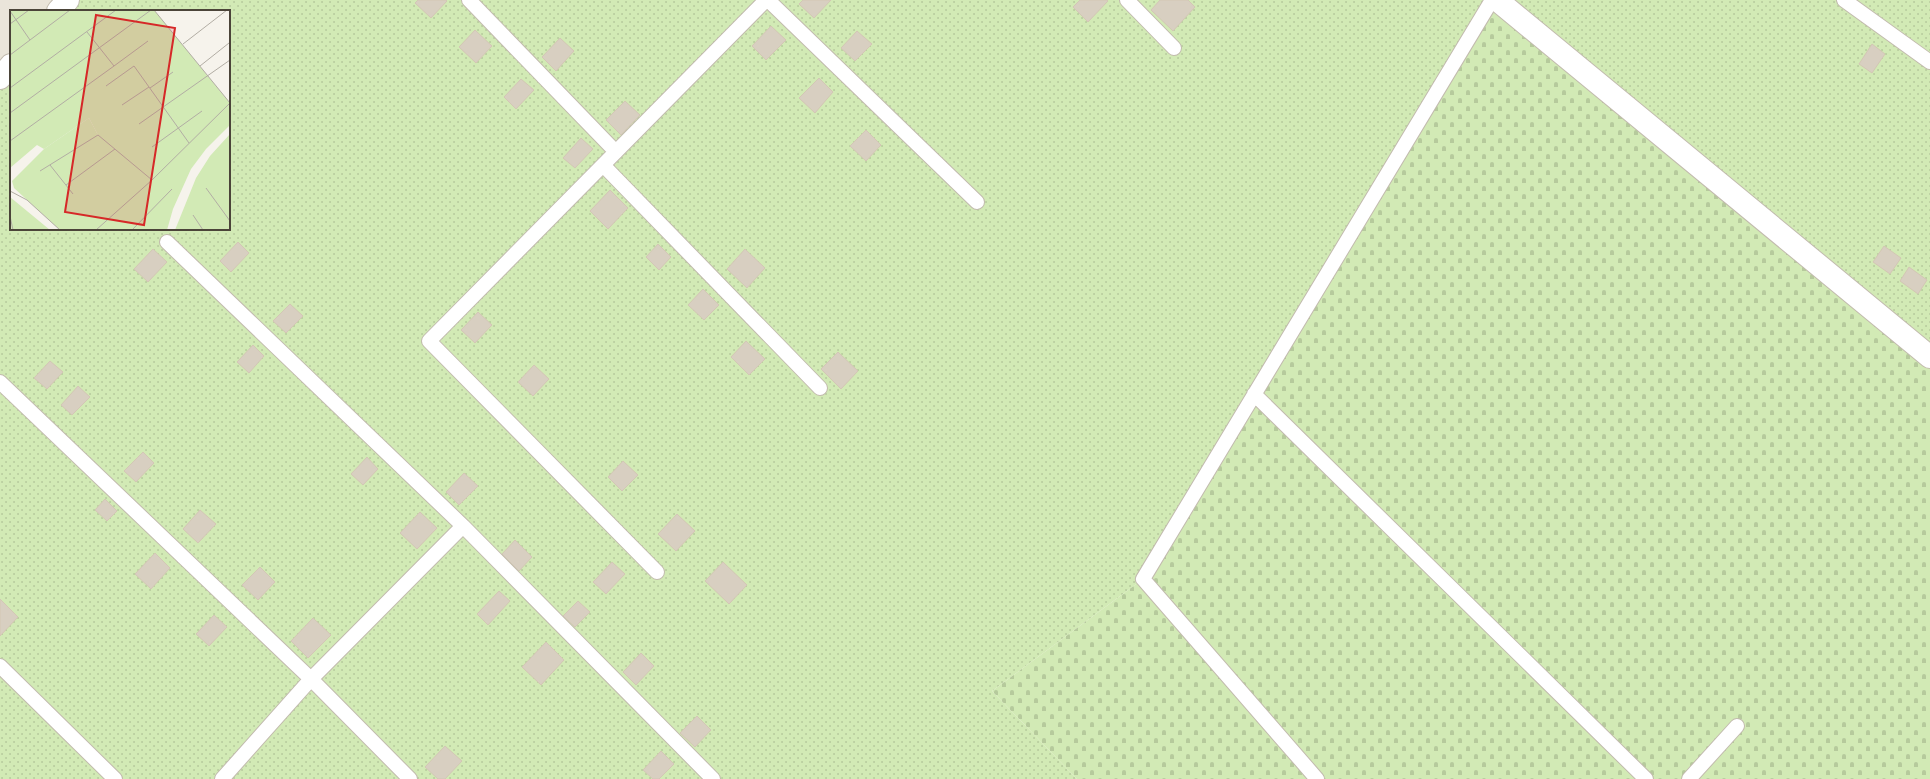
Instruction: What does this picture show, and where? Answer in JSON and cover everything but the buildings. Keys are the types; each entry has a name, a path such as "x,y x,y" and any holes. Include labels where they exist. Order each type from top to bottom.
{"street":[{"path":"59,10 68,0"},
{"path":"1497,0 1930,357"},
{"path":"0,78 10,66"}],"lane":[{"path":"469,0 616,152"},
{"path":"657,572 429,341 767,0 977,202"},
{"path":"1127,0 1174,48"},
{"path":"1317,779 1143,579 1492,0"},
{"path":"1844,0 1930,62"},
{"path":"603,165 820,388"},
{"path":"168,242 463,526 713,779"},
{"path":"0,382 311,679 410,779"},
{"path":"1254,394 1646,779"},
{"path":"222,779 311,679 463,526"},
{"path":"0,666 115,779"},
{"path":"1689,779 1738,726"}],"shaded area":[{"path":"0,0 68,0 59,10 10,10 10,66 0,78"}],"green space":[{"path":"68,0 1492,0 1143,579 992,691 1077,779 0,779 0,78 10,66 10,230 230,230 230,10 59,10"},
{"path":"1492,0 1930,357 1930,779 1077,779 992,691 1143,579"},
{"path":"1497,0 1930,0 1930,357"}]}
